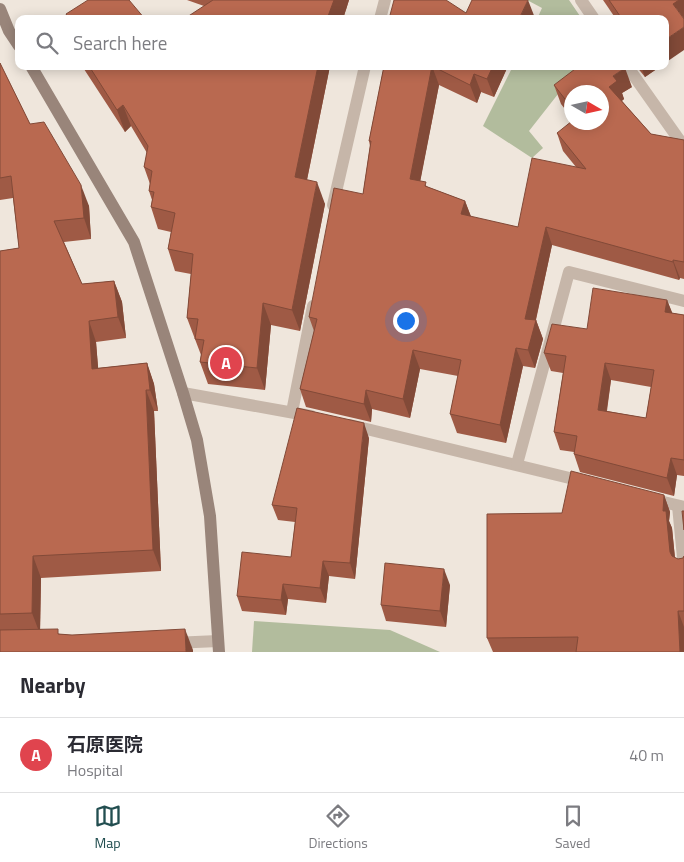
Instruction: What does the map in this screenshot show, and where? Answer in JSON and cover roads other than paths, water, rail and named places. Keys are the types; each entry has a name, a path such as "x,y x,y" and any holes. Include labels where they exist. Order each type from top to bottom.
{"street":[{"path":"381,15 385,0"},
{"path":"581,0 591,15"},
{"path":"0,9 5,31 15,42"},
{"path":"33,70 134,242 197,440 210,516 218,646 159,644"},
{"path":"331,214 364,70"},
{"path":"631,70 680,141 684,142"},
{"path":"516,464 570,272 684,301"},
{"path":"292,412 316,289"},
{"path":"183,394 320,418"},
{"path":"339,423 602,486"},
{"path":"640,496 681,506 684,568"}],"place":[{"name":"石原医院","path":"226,363"}]}
